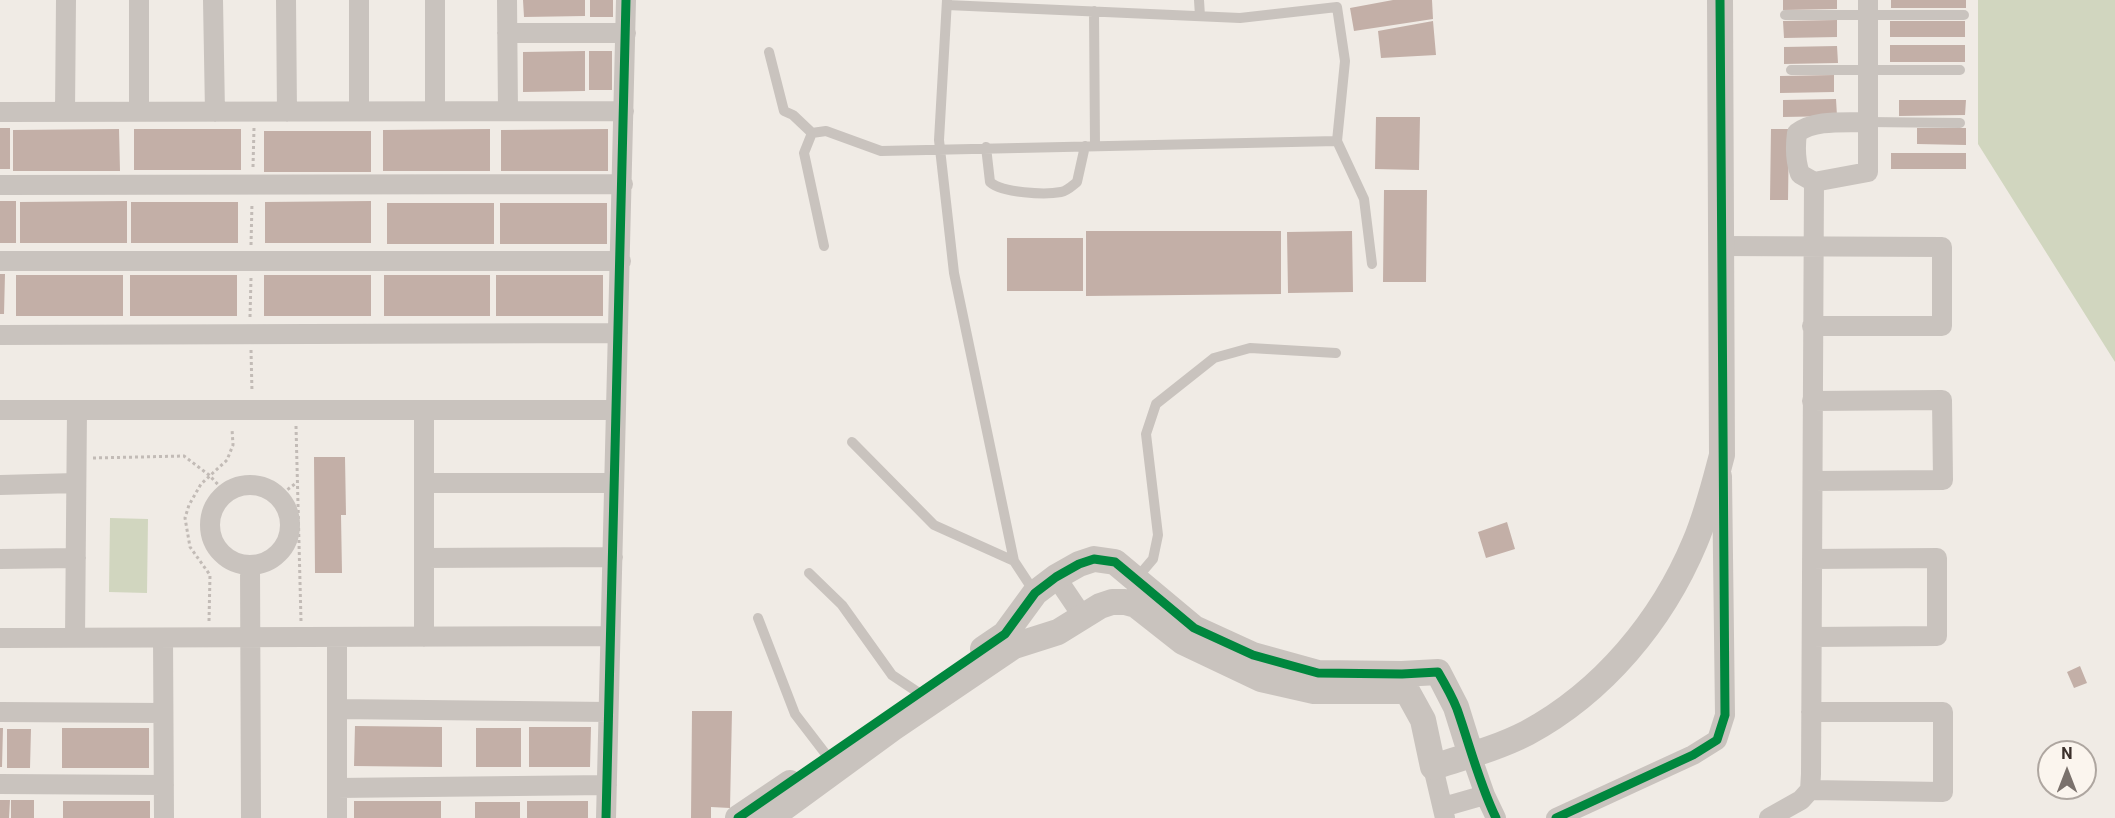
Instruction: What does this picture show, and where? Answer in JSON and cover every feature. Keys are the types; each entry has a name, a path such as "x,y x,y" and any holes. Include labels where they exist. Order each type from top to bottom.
{"street":[{"path":"65,112 66,0"},
{"path":"139,0 140,112"},
{"path":"213,0 215,112"},
{"path":"286,0 287,112"},
{"path":"359,0 359,111"},
{"path":"435,0 435,111"},
{"path":"507,0 508,111"},
{"path":"606,818 626,0"},
{"path":"1556,818 1693,755 1717,740 1725,715 1720,0"},
{"path":"1868,8 1868,69 1868,122 1868,172 1814,182 1800,174 1796,159 1797,133 1803,128 1821,124 1868,122"},
{"path":"507,33 626,33"},
{"path":"0,112 624,111"},
{"path":"1769,818 1790,808 1810,790 1814,182"},
{"path":"0,185 623,184"},
{"path":"1722,246 1942,247 1942,326 1812,326"},
{"path":"0,261 621,261"},
{"path":"0,335 618,333"},
{"path":"1812,401 1942,400 1943,434 1943,480 1813,481"},
{"path":"0,410 616,410"},
{"path":"75,638 77,410"},
{"path":"424,410 424,637"},
{"path":"1433,767 1525,734 1553,717 1602,677 1646,629 1665,604 1696,542 1722,455"},
{"path":"0,485 76,483"},
{"path":"424,483 614,483"},
{"path":"250,485 260,486 278,497 289,515 290,525 285,545 270,560 250,566 230,560 221,554 210,536 210,515 214,505 226,493 239,486 250,485"},
{"path":"424,558 613,557"},
{"path":"0,559 76,558"},
{"path":"1812,559 1937,558 1937,636 1812,637"},
{"path":"770,818 919,693 1005,634 1035,593 1056,577 1094,559 1115,562 1125,602 1136,605 1183,642 1261,679 1314,692 1407,691 1423,720 1444,813 1485,795"},
{"path":"250,566 251,818"},
{"path":"1056,577 1083,617"},
{"path":"738,818 833,763 1014,646 1058,632 1124,591"},
{"path":"1124,591 1194,628 1253,655 1318,673 1438,672 1456,707 1485,795 1496,818"},
{"path":"1020,614 1041,637"},
{"path":"0,638 610,636"},
{"path":"337,637 337,818"},
{"path":"163,638 164,818"},
{"path":"337,710 608,712"},
{"path":"0,712 163,714"},
{"path":"1810,790 1944,792 1944,712 1811,712"},
{"path":"0,784 164,785"},
{"path":"337,788 607,785"}],"lane":[{"path":"1198,0 1200,16"},
{"path":"1035,593 1014,561 954,273 940,148 947,3 1240,18 1337,7 1345,61 1337,141 1364,199 1372,264"},
{"path":"1785,15 1868,8 1964,15"},
{"path":"986,147 990,182 995,187 1005,190 1062,192 1077,182 1090,146 1094,11"},
{"path":"769,52 784,111 794,114 812,133"},
{"path":"1791,70 1960,70"},
{"path":"1868,122 1960,123"},
{"path":"812,133 826,131 881,151 1337,141"},
{"path":"812,133 804,153 824,246"},
{"path":"1124,591 1153,558 1158,535 1146,434 1156,404 1214,358 1250,348 1336,353"},
{"path":"852,442 934,525 1014,561"},
{"path":"808,573 842,606 892,675 919,693"},
{"path":"758,618 795,714 833,763"}],"path":[{"path":"209,638 210,575 190,547 185,518 189,505 209,475 227,460 233,445 232,427 227,410"},
{"path":"295,410 301,638"},
{"path":"77,459 184,456 209,475 226,493"},
{"path":"278,497 297,482"}],"green space":[{"path":"1978,0 2115,0 2115,362 1978,144"},
{"path":"110,518 148,519 147,593 109,592"}],"building":[{"path":"523,0 585,0 585,16 524,17"},
{"path":"590,0 613,0 613,17 590,17"},
{"path":"1393,0 1432,0 1433,19 1354,31 1350,8"},
{"path":"1783,0 1837,0 1837,9 1783,10"},
{"path":"1891,0 1966,0 1966,8 1891,8"},
{"path":"1837,20 1837,37 1784,38 1783,21"},
{"path":"1433,21 1436,55 1381,58 1378,31"},
{"path":"1890,21 1965,21 1965,37 1890,37"},
{"path":"1890,45 1965,45 1965,62 1890,62"},
{"path":"1837,46 1838,63 1784,64 1784,47"},
{"path":"585,51 585,91 523,92 523,52"},
{"path":"589,51 612,51 612,90 589,90"},
{"path":"1834,75 1834,92 1780,93 1780,76"},
{"path":"1836,99 1837,116 1783,117 1783,100"},
{"path":"1899,100 1966,100 1965,115 1899,116"},
{"path":"1376,117 1420,117 1419,170 1375,169"},
{"path":"0,128 10,128 10,169 0,169"},
{"path":"1917,128 1966,128 1966,145 1917,144"},
{"path":"119,129 120,171 13,171 13,130"},
{"path":"134,129 241,129 241,170 134,170"},
{"path":"490,129 490,171 383,171 383,130"},
{"path":"608,129 608,171 501,171 501,130"},
{"path":"1771,129 1789,129 1788,200 1770,200"},
{"path":"264,131 371,131 371,172 264,172"},
{"path":"1891,153 1966,153 1966,169 1891,169"},
{"path":"1384,190 1427,190 1426,282 1383,282"},
{"path":"0,201 16,201 16,243 0,243"},
{"path":"127,201 127,243 20,243 20,202"},
{"path":"371,201 371,243 265,243 265,202"},
{"path":"131,202 238,202 238,243 131,243"},
{"path":"387,203 494,203 494,244 387,244"},
{"path":"500,203 607,203 607,244 500,244"},
{"path":"1086,231 1281,231 1281,294 1086,296"},
{"path":"1352,231 1353,292 1288,293 1287,232"},
{"path":"1007,238 1083,238 1083,291 1007,291"},
{"path":"0,274 5,274 4,314 0,314"},
{"path":"16,275 123,275 123,316 16,316"},
{"path":"130,275 237,275 237,316 130,316"},
{"path":"264,275 371,275 371,316 264,316"},
{"path":"384,275 490,275 490,316 384,316"},
{"path":"496,275 603,275 603,316 496,316"},
{"path":"314,457 345,457 346,515 341,515 342,573 315,573"},
{"path":"1507,522 1515,549 1486,558 1478,532"},
{"path":"2080,666 2087,683 2074,688 2067,672"},
{"path":"692,711 732,711 730,808 711,807 711,818 691,818"},
{"path":"355,726 442,727 442,767 354,766"},
{"path":"529,727 591,727 590,767 529,767"},
{"path":"0,728 3,728 2,767 0,767"},
{"path":"62,728 149,728 149,768 62,768"},
{"path":"476,728 521,728 521,767 476,767"},
{"path":"7,729 31,729 30,768 7,768"},
{"path":"0,800 10,800 9,818 0,818"},
{"path":"11,800 34,800 34,818 11,818"},
{"path":"63,801 150,801 150,818 63,818"},
{"path":"354,801 441,801 441,818 354,818"},
{"path":"527,801 588,801 588,818 527,818"},
{"path":"475,802 520,802 520,818 475,818"}],"cycle path":[{"path":"606,818 626,0"},
{"path":"1556,818 1693,755 1717,740 1725,715 1720,0"},
{"path":"738,818 1005,634 1035,593 1056,577 1079,564 1094,559 1115,562 1194,628 1253,655 1318,673 1438,672 1457,709 1496,818"}]}
